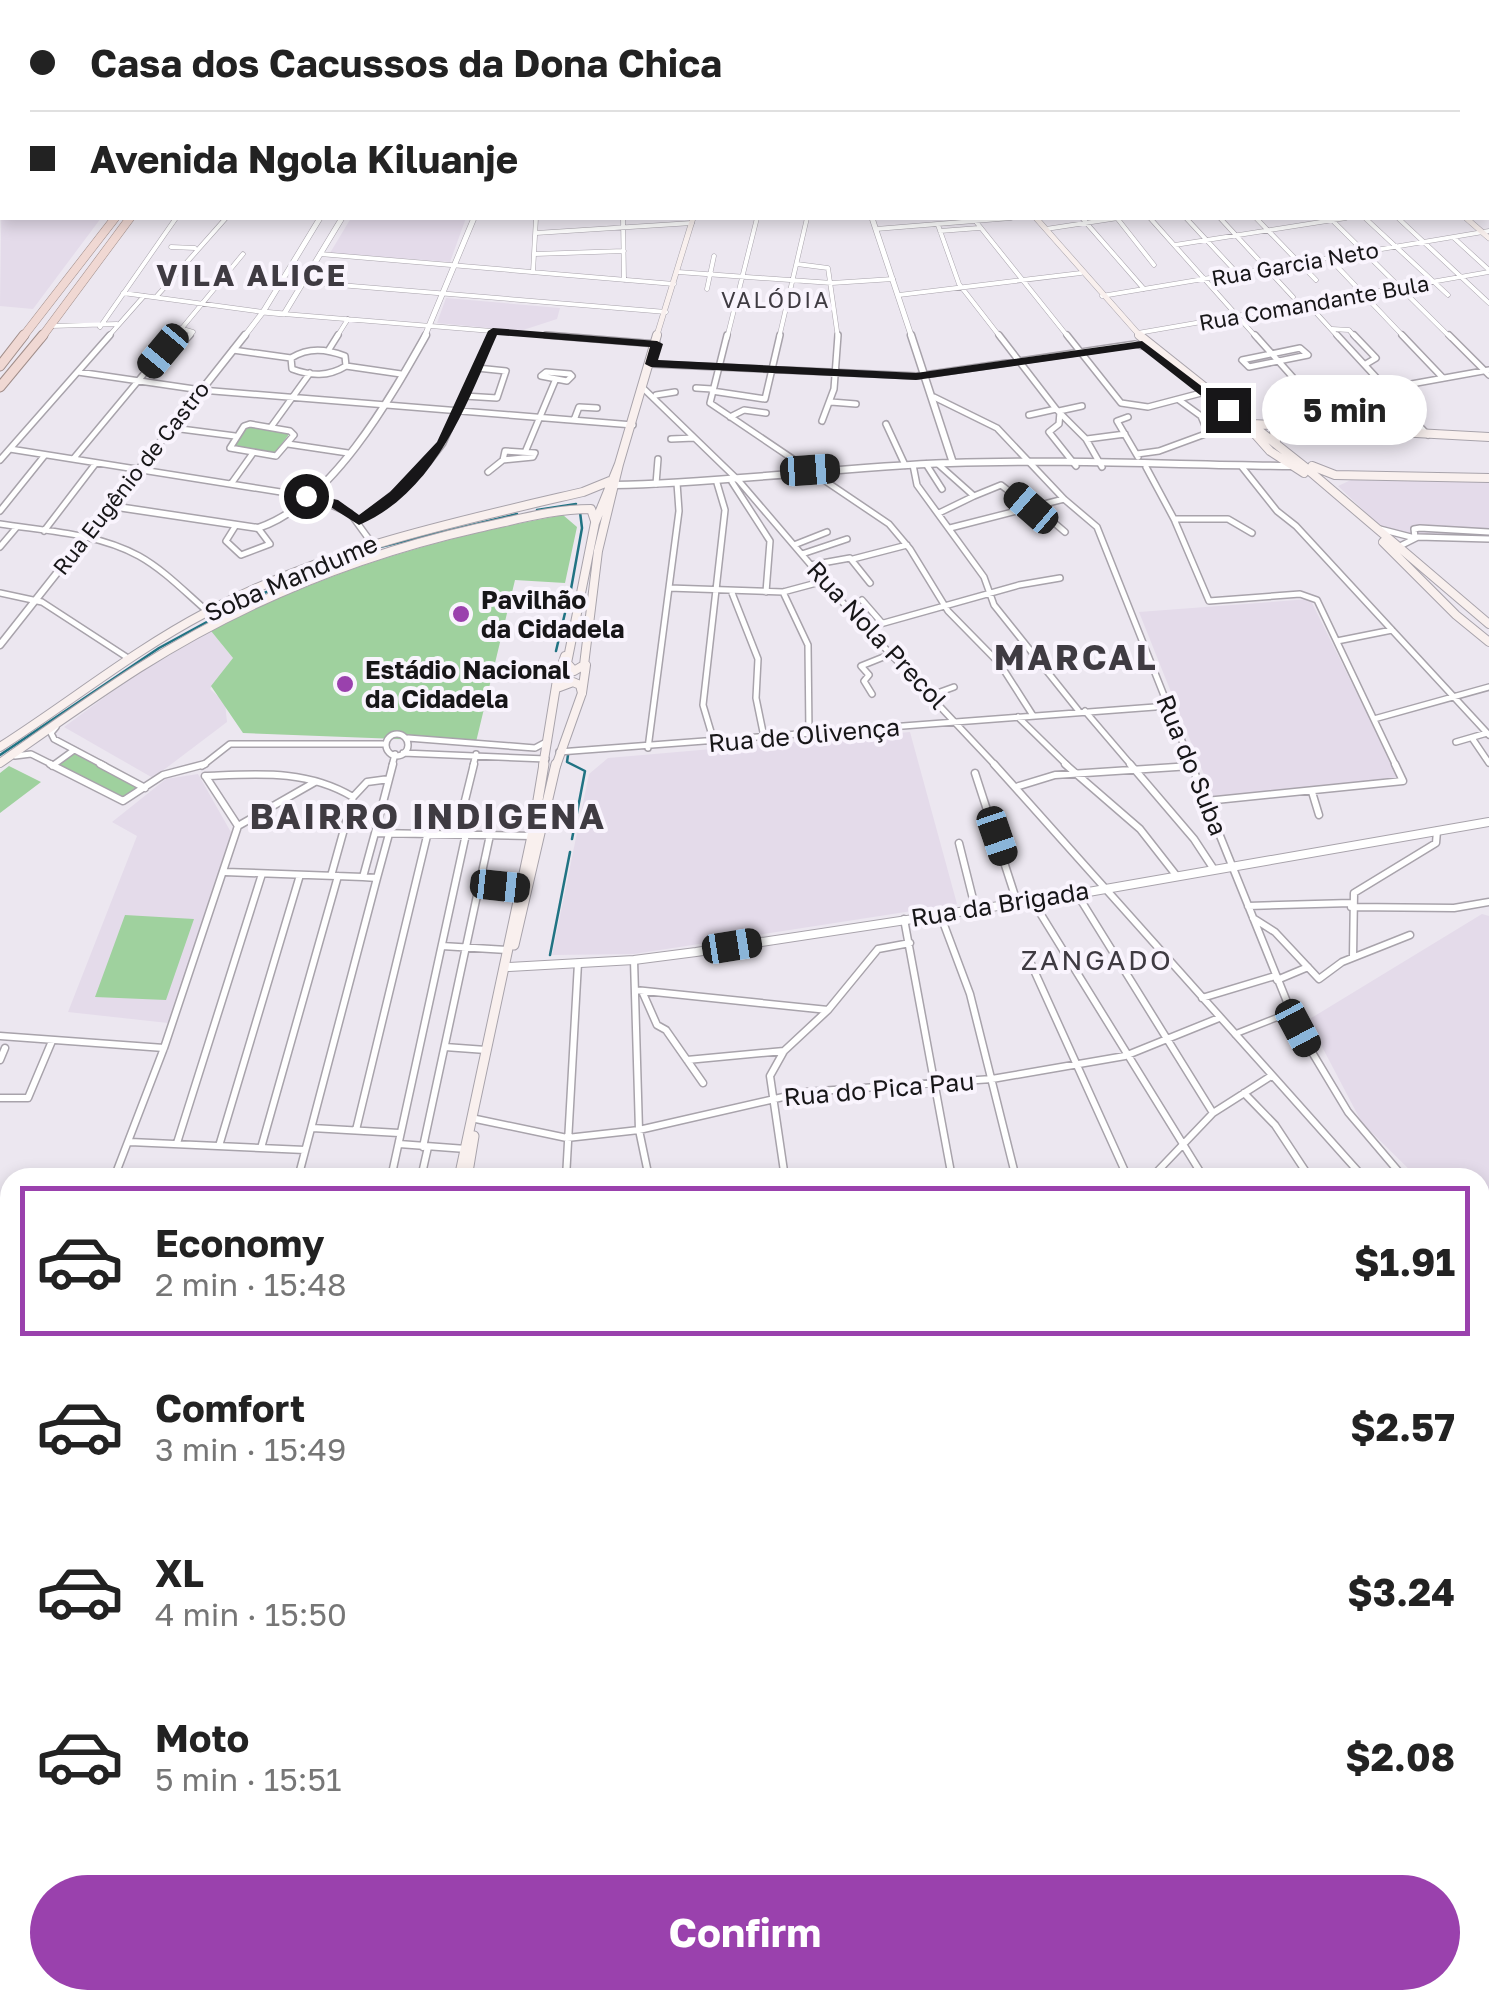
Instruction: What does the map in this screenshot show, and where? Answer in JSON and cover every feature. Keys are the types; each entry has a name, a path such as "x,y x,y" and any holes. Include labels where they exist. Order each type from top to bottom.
{"highway":[{"path":"1,364 113,220"},
{"path":"0,387 57,323 129,220"}],"main road":[{"path":"612,482 594,559 583,668 572,670 567,664 595,523 633,425 692,220"},
{"path":"1038,220 1081,274 1154,350 1270,451 1363,523 1442,602 1489,642"},
{"path":"1136,332 1332,490 1487,622"},
{"path":"1244,420 1256,426 1291,429 1489,437"},
{"path":"1291,429 1276,431 1273,438 1319,471 1350,476 1489,478"},
{"path":"1332,490 1333,480 1350,476"},
{"name":"Soba Mandume","path":"4,761 140,666 254,596 371,542 612,482"},
{"path":"525,506 530,517"},
{"name":"Soba Mandume","path":"0,747 128,658 208,611 365,559 530,517 586,507 595,513 595,523"},
{"path":"1442,602 1458,604 1459,596"},
{"path":"1470,626 1470,619 1487,622"},
{"path":"461,1168 532,836 556,691 572,640"},
{"path":"469,1168 509,967 559,752 582,693 585,645"},
{"path":"556,691 562,684 573,682 580,685 582,693"}],"street":[{"path":"44,0 76,0"},
{"path":"102,328 175,220"},
{"path":"156,297 223,220"},
{"name":"Rua Eugênio de Castro","path":"0,645 263,312 319,220"},
{"path":"284,314 341,220"},
{"path":"111,506 258,528 278,524 312,498 383,404 431,326 473,220"},
{"path":"534,272 536,220"},
{"path":"623,220 624,280"},
{"path":"536,233 692,220"},
{"path":"756,220 710,403 878,514 907,545 977,644 1000,664 1032,714"},
{"path":"696,388 765,399 807,220"},
{"path":"873,220 954,463"},
{"path":"962,220 966,223"},
{"path":"876,229 939,228 1002,220"},
{"path":"1084,220 1144,290"},
{"path":"1046,229 1105,220"},
{"path":"1119,220 1154,265"},
{"path":"1152,220 1342,432"},
{"path":"1188,220 1238,274"},
{"path":"1222,220 1293,298"},
{"path":"1258,220 1316,280"},
{"path":"1291,220 1297,226"},
{"path":"1174,245 1326,220"},
{"path":"1332,220 1488,372"},
{"path":"1367,220 1448,295"},
{"path":"1400,220 1489,304"},
{"path":"939,228 978,225 1124,404 1143,408 1205,392"},
{"path":"939,228 963,288 1058,411 1086,439 1102,467"},
{"name":"Rua Garcia Neto","path":"1102,296 1487,233"},
{"path":"1454,238 1489,271"},
{"path":"171,247 196,248"},
{"path":"535,254 624,251"},
{"path":"299,252 674,284"},
{"path":"182,328 243,254"},
{"path":"707,289 714,256"},
{"path":"1329,258 1443,378"},
{"path":"796,264 825,266 840,316 832,402 822,421"},
{"name":"Rua Comandante Bula","path":"1136,332 1489,271"},
{"path":"678,272 832,282 894,279"},
{"path":"899,295 1081,274"},
{"path":"303,282 666,312"},
{"path":"123,292 263,312 657,344"},
{"path":"0,460 144,296"},
{"path":"1308,304 1428,434"},
{"path":"328,351 348,319"},
{"path":"57,323 102,328 118,324"},
{"path":"102,328 107,336"},
{"path":"168,328 193,332 177,350 163,351 152,347 168,328"},
{"path":"1332,329 1349,330 1376,358 1365,364"},
{"path":"359,521 420,472 443,443 493,331"},
{"path":"651,364 927,376 1135,344 1154,350"},
{"path":"1302,348 1308,354 1247,367 1242,360 1271,354 1302,348"},
{"path":"232,349 291,358 308,350 328,351 345,356 346,366"},
{"path":"73,459 163,351"},
{"path":"291,358 294,370 310,373 329,375 346,366 401,374"},
{"path":"464,396 497,398 506,372 476,368"},
{"path":"78,372 201,390 633,425"},
{"path":"547,372 572,376 569,380 556,381 540,376 547,372"},
{"path":"1256,426 1274,421 1284,408 1313,401 1488,372"},
{"path":"271,428 310,373"},
{"path":"526,450 556,381"},
{"name":"Rua Nola Precol","path":"644,388 736,481 866,628 957,722 1355,1168"},
{"path":"655,395 675,392"},
{"name":"Rua do Suba","path":"934,396 991,423 1102,534 1290,1012 1348,1112 1396,1168"},
{"path":"1137,454 1208,432 1202,417 1178,399"},
{"path":"832,402 856,404"},
{"path":"1028,415 1082,406"},
{"path":"574,420 579,407 598,408"},
{"path":"729,417 744,410 766,413"},
{"path":"1058,411 1058,424 1049,432 1076,466"},
{"path":"1128,416 1117,420 1174,519 1210,602 1308,595 1321,606 1402,783 1206,802"},
{"path":"886,424 917,484 984,577 988,594 1081,710 1138,771 1213,868"},
{"path":"246,425 271,428 292,432 288,444 276,456 230,448 246,425"},
{"path":"173,428 236,436"},
{"path":"1086,439 1125,434"},
{"path":"671,440 695,438"},
{"path":"288,444 348,453"},
{"path":"10,449 334,503 359,521 371,542"},
{"path":"488,472 503,460 508,450 526,450 535,455 503,460"},
{"path":"231,484 253,452"},
{"path":"0,511 46,454"},
{"path":"656,484 658,459"},
{"path":"44,531 97,462"},
{"path":"612,482 717,483 810,470 954,463 1294,466"},
{"path":"926,464 942,489"},
{"path":"938,464 974,496"},
{"path":"1242,468 1488,734"},
{"path":"736,481 770,541 766,592"},
{"path":"648,748 679,511 677,483"},
{"path":"714,742 703,705 725,510 717,483"},
{"path":"939,513 1003,485 1065,532"},
{"path":"950,528 1064,499"},
{"path":"1174,519 1220,518 1252,533"},
{"path":"1368,522 1414,537 1489,535"},
{"path":"0,524 112,544 145,560 208,611"},
{"path":"236,525 226,541 240,555 270,544 258,528"},
{"path":"0,547 17,527"},
{"path":"794,545 827,532"},
{"path":"1398,547 1414,537"},
{"path":"802,554 847,539"},
{"path":"811,565 907,545"},
{"path":"853,559 870,583"},
{"path":"866,628 1060,578"},
{"path":"668,588 783,592 824,581"},
{"path":"783,592 808,645 808,734"},
{"path":"0,593 36,599 128,658"},
{"path":"732,593 758,658 756,698 764,737"},
{"path":"862,600 882,623"},
{"path":"1337,641 1392,630"},
{"path":"872,694 864,681 869,675 861,666 891,654"},
{"path":"932,695 954,687"},
{"path":"1374,718 1489,687"},
{"name":"Rua de Olivença","path":"559,752 1168,706"},
{"path":"1017,716 1147,836 1176,875"},
{"path":"58,725 51,736 145,788"},
{"path":"1456,742 1488,734"},
{"path":"203,772 222,748 240,742 383,744 392,736 535,748 546,744 551,736"},
{"path":"363,877 389,780 399,753 410,746 408,738"},
{"path":"1472,738 1489,764"},
{"path":"383,744 384,750 399,753 547,759"},
{"path":"52,766 74,750"},
{"path":"4,761 25,753 118,801 135,796 163,775 203,772 288,774 315,782 330,781 353,798"},
{"path":"393,1168 442,946 476,754"},
{"path":"1016,787 1056,775 1191,766"},
{"path":"203,772 238,826"},
{"path":"975,772 1017,902"},
{"path":"261,1148 353,798 367,782 389,780"},
{"path":"118,1168 164,1048 238,826 315,782"},
{"path":"1312,792 1319,815"},
{"name":"Rua da Brigada","path":"509,967 634,960 1076,894 1489,822"},
{"path":"1353,957 1354,894 1436,843 1438,831"},
{"path":"375,833 532,836"},
{"path":"300,1168 389,834"},
{"path":"423,1168 490,835"},
{"path":"356,1130 427,836"},
{"path":"958,843 975,908"},
{"path":"225,872 377,878"},
{"path":"177,1144 262,874"},
{"path":"219,1146 300,876"},
{"path":"480,883 521,888"},
{"path":"1076,894 1213,1114"},
{"path":"1032,900 1198,1168"},
{"path":"1248,906 1284,902 1454,908 1489,902"},
{"path":"940,913 965,979 1014,1168"},
{"path":"1253,918 1276,932 1319,978 1353,957 1410,936"},
{"path":"904,919 950,1168"},
{"path":"783,1168 770,1076 784,1051 828,1010 878,949 910,943"},
{"path":"442,946 507,950"},
{"path":"1028,957 1123,1168"},
{"path":"634,960 639,990 638,1130 647,1168"},
{"path":"566,1168 578,963"},
{"path":"1202,998 1308,967"},
{"path":"639,990 828,1010"},
{"path":"639,990 658,1026 666,1030 703,1083"},
{"path":"1234,1034 1290,1012"},
{"name":"Rua do Pica Pau","path":"476,1119 567,1138 638,1130 832,1088 992,1079 1125,1056 1219,1018"},
{"path":"0,1036 164,1048"},
{"path":"0,1098 28,1098 52,1041"},
{"path":"0,1060 5,1048"},
{"path":"444,1048 486,1050"},
{"path":"685,1060 784,1051"},
{"path":"1160,1168 1213,1114 1272,1076"},
{"path":"1244,1093 1275,1125 1303,1168"},
{"path":"312,1128 399,1132"},
{"path":"130,1142 305,1150"},
{"path":"399,1144 466,1149"}],"shaded area":[{"path":"1,220 100,220 33,309 0,306"},
{"path":"350,220 465,220 450,262 330,253"},
{"path":"446,298 560,308 557,319 520,331 437,323"},
{"path":"1351,480 1489,482 1489,538 1409,536 1380,526 1338,486"},
{"path":"1310,599 1401,782 1213,797 1139,612"},
{"path":"211,631 233,658 210,689 225,703 227,722 153,778 64,727 132,677"},
{"path":"910,732 957,904 634,954 552,955 589,774 608,758"},
{"path":"198,774 232,834 168,1023 68,1012 137,836 112,822 166,779"},
{"path":"1482,914 1489,916 1489,1168 1408,1168 1362,1123 1308,1020"}],"green space":[{"path":"248,426 290,433 274,454 232,446"},
{"path":"563,515 577,527 565,583 515,580 476,742 243,733 211,686 233,658 211,631 254,610 382,559 470,534"},
{"path":"73,753 140,788 121,799 55,766"},
{"path":"9,766 41,782 0,813 0,773"},
{"path":"125,915 194,919 166,1000 95,997"}],"waterway":[{"path":"537,510 576,504"},
{"path":"571,589 582,528 580,512"},
{"path":"259,595 380,547 517,514"},
{"path":"556,651 569,596"},
{"path":"0,755 159,648 249,599"},
{"path":"568,755 567,762 585,771 572,839"},
{"path":"550,955 570,852"}],"place":[{"name":"Pavilhão da Cidadela","path":"461,614"},
{"name":"Estádio Nacional da Cidadela","path":"345,684"}],"district":[{"name":"VILA ALICE","path":"252,276"},
{"name":"VALÓDIA","path":"776,300"},
{"name":"MARCAL","path":"1076,658"},
{"name":"BAIRRO INDIGENA","path":"428,817"},
{"name":"ZANGADO","path":"1097,960"}],"route":[{"path":"306,496 334,503 359,521 395,495 443,443 493,331 657,344 651,364 916,376 1142,344 1228,410"}]}
